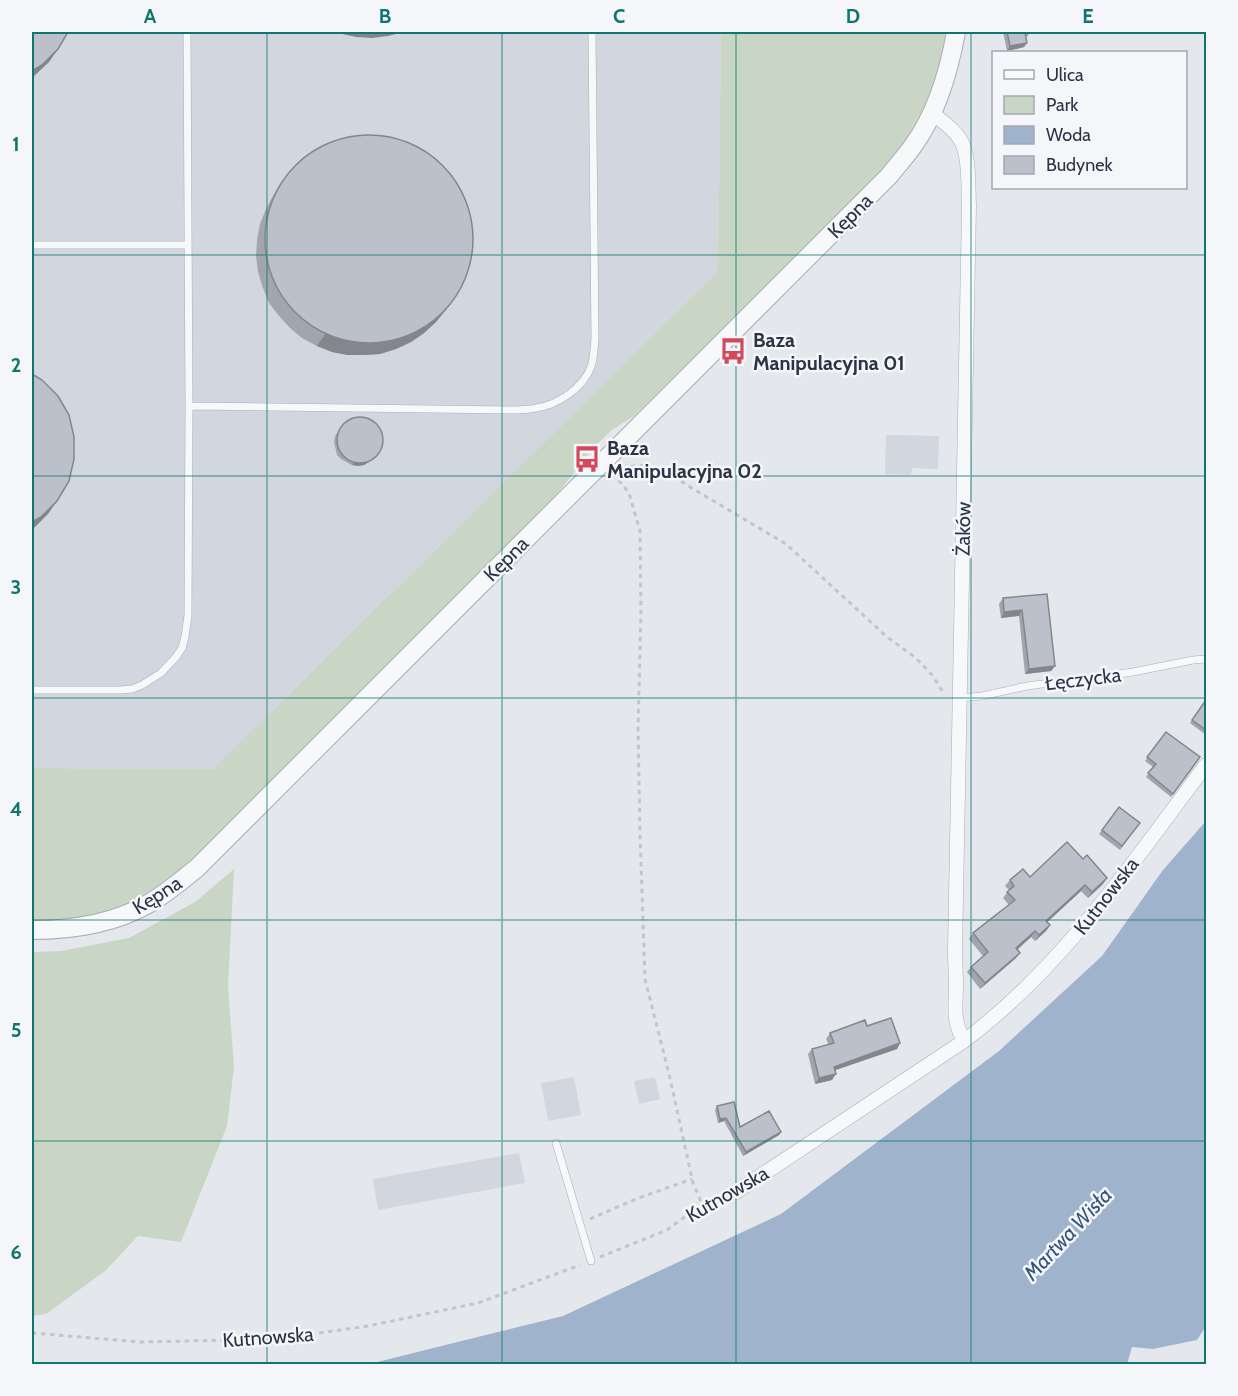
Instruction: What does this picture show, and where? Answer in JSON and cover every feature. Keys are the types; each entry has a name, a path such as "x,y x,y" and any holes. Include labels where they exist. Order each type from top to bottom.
{"street":[{"path":"932,113 948,70 956,32"},
{"name":"Żaków","path":"932,113 956,133 964,146 969,206 954,1010 964,1041"},
{"name":"Kępna","path":"32,930 82,927 121,917 147,905 174,888 197,868 872,194 914,145 932,113"},
{"name":"Kutnowska","path":"736,1192 964,1041 987,1023 1067,945 1206,765"}],"lane":[{"path":"32,690 132,689 161,673 182,648 185,637 188,615 188,32"},
{"path":"189,406 517,410 550,404 574,390 590,368 595,339 592,32"},
{"path":"32,245 188,245"},
{"name":"Łęczycka","path":"959,698 1206,659"},
{"path":"556,1143 591,1261"}],"path":[{"path":"702,1204 692,1179 645,978 638,729 641,611 640,531 629,493 611,470 639,465 671,474 786,544 887,637 916,658 933,676 939,688 959,698"},
{"path":"580,1223 636,1199 692,1179"},
{"name":"Kutnowska","path":"32,1333 141,1342 277,1339 368,1326 478,1303 667,1230 702,1204 736,1192"}],"shaded area":[{"path":"32,32 721,32 718,271 213,769 32,768"},
{"path":"886,435 939,436 938,469 912,468 911,475 885,474"},
{"path":"574,1077 581,1115 548,1121 541,1083"},
{"path":"655,1077 660,1099 639,1104 634,1081"},
{"path":"519,1153 525,1183 378,1210 373,1179"}],"green space":[{"path":"721,32 946,32 935,81 922,112 905,141 871,183 634,416 612,430 593,448 557,494 195,857 163,884 117,908 67,919 32,921 32,768 213,769 718,271"},
{"path":"234,869 228,986 234,1067 227,1126 181,1242 138,1236 105,1271 46,1314 32,1316 32,952 61,951 129,938 195,902"}],"water":[{"name":"Martwa Wisła","path":"1206,821 1206,1326 1197,1340 1153,1349 1132,1347 1127,1364 369,1364 563,1316 781,1214 999,1051 1102,956 1163,870"}],"building":[{"path":"32,32 68,32 58,49 42,65 32,71"},
{"path":"1007,32 1030,32 1025,33 1027,43 1010,46"},
{"path":"369,135 389,137 409,143 435,159 449,173 465,199 471,219 473,239 471,259 465,279 449,305 435,319 409,335 389,341 369,343 349,341 329,335 303,319 289,305 273,279 267,259 265,239 267,219 273,199 289,173 303,159 329,143 349,137"},
{"path":"32,374 42,380 58,396 69,415 74,437 74,459 69,481 57,501 41,517 32,522"},
{"path":"360,417 376,424 383,440 376,456 360,463 344,456 337,440 344,424"},
{"path":"1047,594 1055,666 1029,669 1022,610 1004,612 1003,598"},
{"path":"1206,700 1206,730 1192,720"},
{"path":"1166,732 1200,757 1173,794 1148,773 1156,764 1147,757"},
{"path":"1119,807 1140,823 1122,846 1102,830"},
{"path":"1067,842 1083,859 1087,855 1107,878 1092,892 1085,885 1046,921 1050,925 1039,935 1035,931 1016,948 1020,953 985,983 971,967 988,952 973,933 1015,900 1007,892 1014,886 1010,880 1023,869 1030,877"},
{"path":"891,1018 900,1043 834,1067 836,1074 819,1078 812,1049 834,1043 830,1033 865,1020 867,1026"},
{"path":"734,1102 740,1127 769,1111 781,1132 746,1152 726,1118 720,1119 717,1106"}],"place":[{"name":"Baza Manipulacyjna 01","path":"733,351"},
{"name":"Baza Manipulacyjna 02","path":"587,459"}]}
